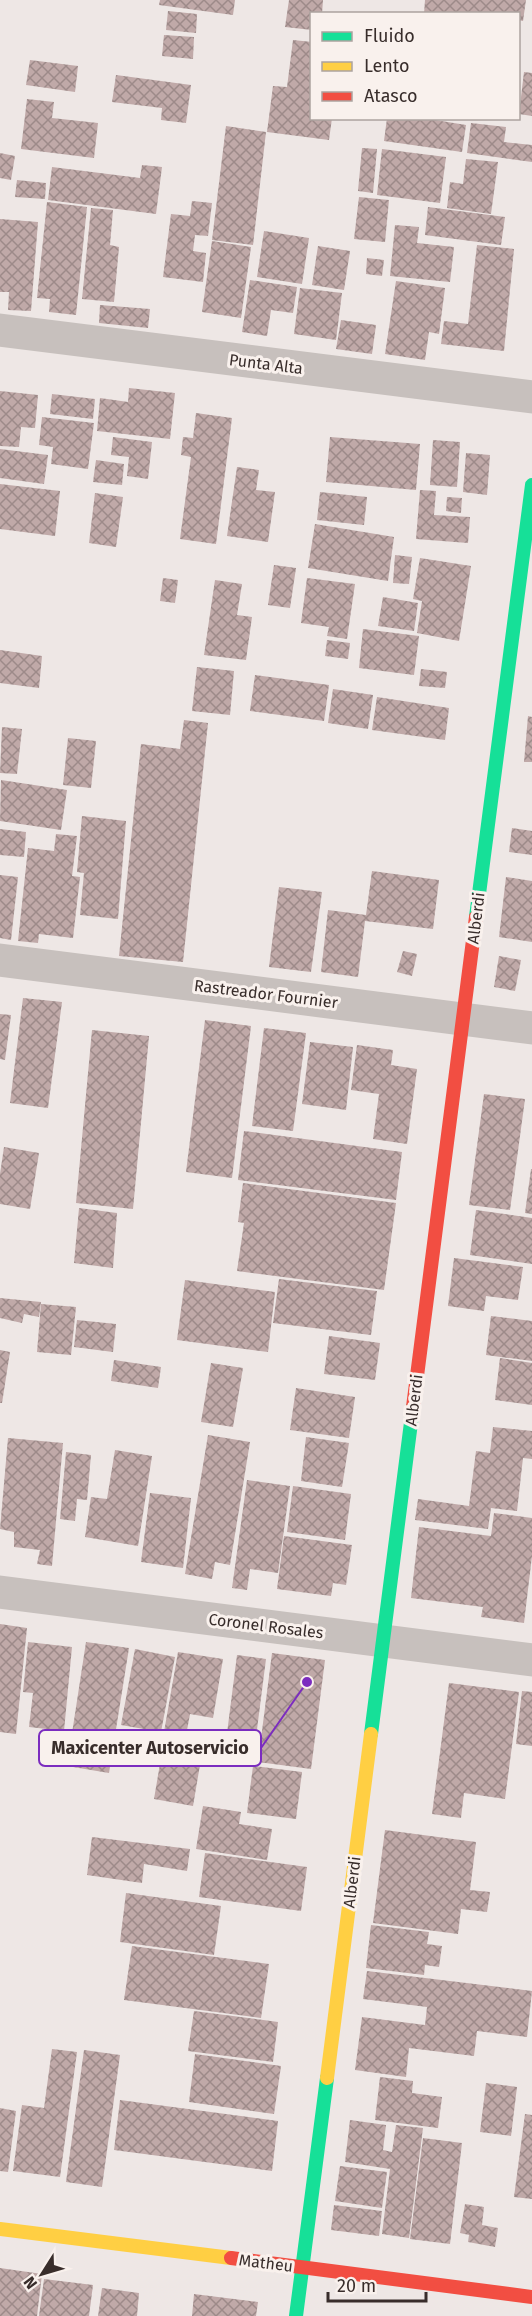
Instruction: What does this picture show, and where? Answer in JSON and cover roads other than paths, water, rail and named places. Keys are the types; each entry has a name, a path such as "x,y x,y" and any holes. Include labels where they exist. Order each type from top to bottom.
{"street":[{"name":"Punta Alta","path":"0,330 532,397"},
{"name":"Alberdi","path":"296,2316 532,485"},
{"name":"Rastreador Fournier","path":"0,960 532,1028"},
{"name":"Coronel Rosales","path":"0,1592 532,1660"},
{"name":"Matheu","path":"0,2229 532,2297"}],"place":[{"name":"Maxicenter Autoservicio","path":"307,1682"}]}
